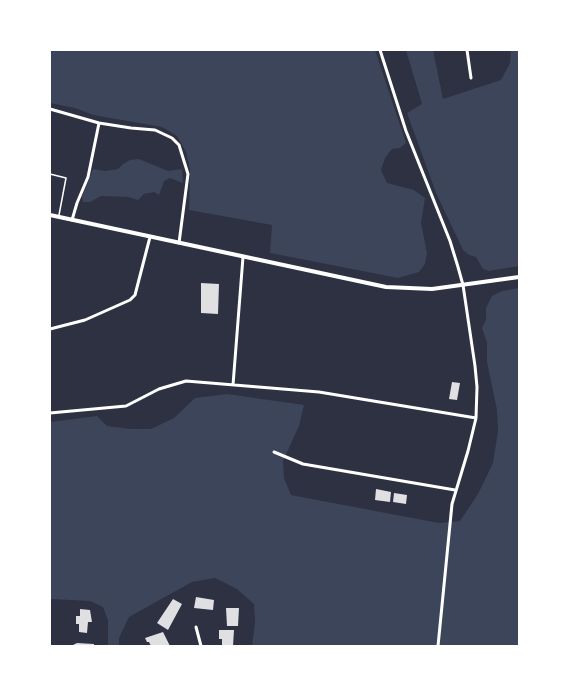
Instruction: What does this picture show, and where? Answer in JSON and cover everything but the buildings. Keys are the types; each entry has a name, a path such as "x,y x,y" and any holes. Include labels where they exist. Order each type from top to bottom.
{"street":[{"path":"380,50 406,131 450,241 463,285 476,366 476,418 452,504 438,646"},
{"path":"467,50 471,78"},
{"path":"50,109 100,123 155,130 172,138 179,145 188,174 179,243"},
{"path":"72,220 76,203 88,177 100,123"},
{"path":"50,215 386,288 414,290 519,277"},
{"path":"50,329 85,320 130,300 135,294 150,237"},
{"path":"233,385 243,257"},
{"path":"50,412 126,406 159,389 186,381 294,390 476,418"},
{"path":"274,452 303,464 455,490"},
{"path":"196,627 201,646"}],"lane":[{"path":"50,174 66,178 58,217"}],"shaded area":[{"path":"50,50 375,50 406,143 400,148 392,149 385,158 381,170 387,183 414,190 425,198 421,223 427,253 425,264 419,272 398,278 270,253 272,225 189,210 190,170 186,152 177,136 162,127 93,115 75,108 50,103"},
{"path":"406,50 433,50 443,99 501,80 510,63 511,50 519,50 519,266 489,271 483,269 476,257 469,255 463,250 436,193 407,113 422,104"},
{"path":"139,159 168,171 182,169 183,183 170,178 164,181 159,195 154,192 144,194 138,200 128,197 101,196 90,202 83,202 82,197 93,169 105,171 118,169 130,160"},
{"path":"519,288 519,646 252,646 255,623 254,604 237,589 215,578 192,582 129,617 119,638 119,646 108,646 108,620 103,607 90,601 50,599 50,422 97,416 107,426 130,429 151,429 174,418 195,398 227,394 304,405 299,426 283,461 284,478 291,495 439,523 460,521 478,494 493,463 498,431 497,410 487,362 487,343 482,328 486,320 486,308 492,296 502,291"}]}
